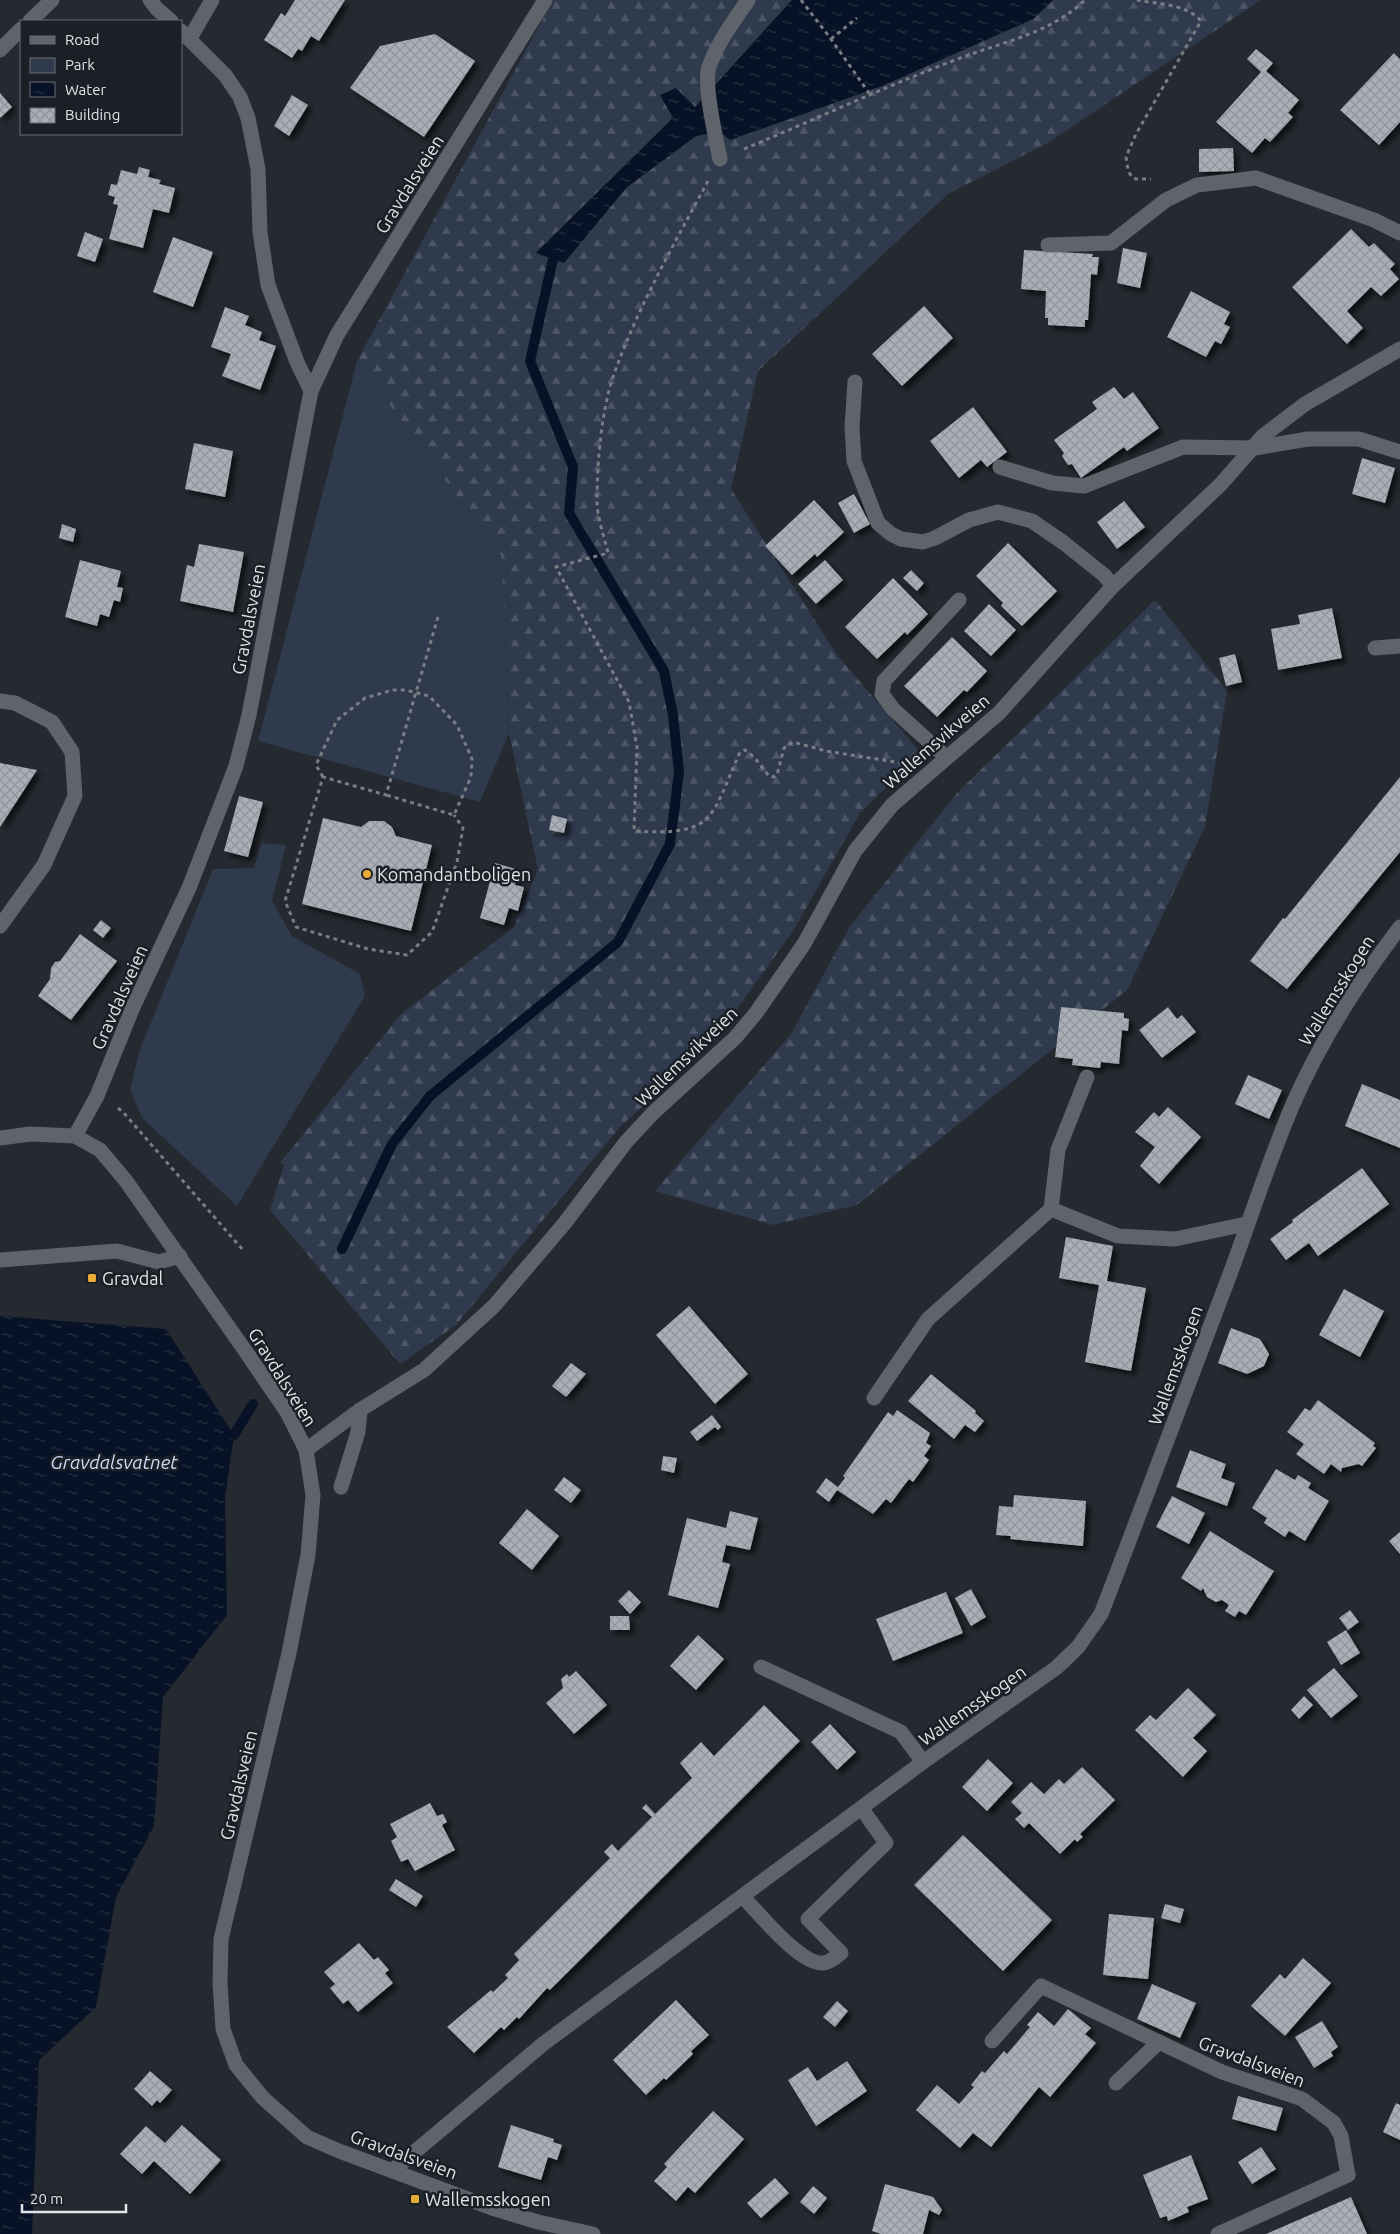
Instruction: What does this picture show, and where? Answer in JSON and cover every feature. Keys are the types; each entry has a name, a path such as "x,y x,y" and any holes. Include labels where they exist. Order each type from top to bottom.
{"street":[{"path":"31,20 52,0"},
{"path":"150,0 169,20"},
{"path":"212,0 185,34 225,75 240,97 248,118 258,169 260,232 268,285 297,362 311,391"},
{"name":"Gravdalsveien","path":"545,0 337,335 311,391 249,715 236,766 189,888 133,1007 97,1096 75,1136 100,1150 126,1181 287,1412 306,1450 313,1495 308,1555 289,1653 221,1939 220,1983 223,2029 236,2065 263,2098 308,2137 492,2208 538,2222 593,2234"},
{"path":"720,159 710,102 708,69 724,37 748,0"},
{"path":"0,50 20,30"},
{"path":"1048,245 1111,243 1166,200 1197,185 1256,178 1374,220 1400,234"},
{"name":"Wallemsvikveien","path":"306,1450 360,1410 424,1370 494,1306 564,1224 626,1142 653,1113 735,1038 756,1013 784,974 855,852 892,805 999,713 1113,586 1221,484 1252,448 1279,421 1400,349"},
{"path":"854,382 852,427 854,461 878,523 891,534 901,539 923,542 935,538 969,520 998,512 1032,521 1064,543 1104,576 1113,586"},
{"path":"1000,467 1052,483 1084,486 1183,447 1252,448 1308,439 1360,440 1400,452"},
{"path":"946,757 893,708 882,694 884,681 959,600"},
{"path":"1375,648 1400,646"},
{"path":"0,701 15,703 52,722 72,752 75,796 44,864 0,926"},
{"name":"Wallemsskogen","path":"392,2171 543,2044 923,1762 1056,1668 1078,1647 1101,1614 1180,1408 1246,1224 1293,1104 1311,1067 1356,987 1400,927"},
{"path":"874,1398 928,1318 1052,1209 1058,1150 1088,1077"},
{"path":"0,1138 30,1134 75,1136"},
{"path":"1052,1209 1118,1236 1175,1239 1246,1224"},
{"path":"0,1260 117,1252 159,1262 180,1256"},
{"path":"341,1488 358,1432 360,1410"},
{"name":"Wallemsskogen","path":"761,1667 901,1732 923,1762"},
{"path":"743,1897 799,1953 813,1962 824,1963 833,1960 841,1953 808,1919 886,1843 862,1809"},
{"name":"Gravdalsveien","path":"992,2041 1041,1986 1222,2072 1294,2096 1317,2108 1334,2122 1341,2136 1348,2175 1218,2234"},
{"path":"1116,2084 1158,2042"}],"path":[{"path":"801,0 832,39 871,96"},
{"path":"927,773 910,764 826,751 793,742 784,748 777,775 768,776 754,756 745,750 740,752 724,794 712,814 696,827 677,832 634,831 637,747 629,702 556,567 608,553 597,503 606,403 612,381 636,317 720,159 956,59 1000,45 1059,22 1085,0"},
{"path":"1136,0 1185,10 1196,15 1201,21 1136,134 1126,157 1128,170 1136,179 1160,178"},
{"path":"832,39 857,18"},
{"path":"386,795 438,617"},
{"path":"323,777 285,901 296,927 368,949 407,955 432,932 457,862 463,828 454,815 323,777 316,765 337,720 365,698 393,690 429,696 456,725 472,759 471,776 454,815"},
{"path":"97,1096 123,1112 243,1250"}],"green space":[{"path":"553,0 792,0 695,108 660,95 672,116 671,120 536,252 564,262 627,187 696,136 720,132 882,86 1033,19 1053,0 1261,0 1046,144 948,194 758,371 731,489 837,655 921,753 860,813 793,931 715,1040 620,1127 456,1325 400,1364 270,1210 284,1165 280,1163 401,1014 514,927 538,870 509,733 501,556 357,361"},
{"path":"357,361 501,556 509,733 480,802 258,741"},
{"path":"1155,600 1227,691 1205,827 1127,990 857,1205 773,1225 655,1191 791,1034 850,926 958,792"},
{"path":"261,843 286,845 272,901 292,936 360,974 365,996 237,1206 142,1118 130,1090 139,1052 213,869 254,868"}],"water":[{"path":"792,0 1053,0 1033,19 882,86 730,140 720,132 696,136 627,187 564,263 536,253 671,120 672,116 660,95 676,88 695,107"},
{"name":"Gravdalsvatnet","path":"0,1316 166,1329 234,1435 225,1498 227,1615 163,1697 154,1826 116,1897 96,2007 39,2060 32,2234 0,2234"}],"building":[{"path":"295,0 345,0 319,41 311,36 302,51 298,49 292,58 264,40 281,13 285,16"},
{"path":"435,34 475,61 424,137 350,88 380,46"},
{"path":"1256,49 1273,63 1266,71 1299,100 1288,113 1293,117 1270,142 1265,138 1252,153 1216,122 1261,72 1247,59"},
{"path":"1394,53 1400,59 1400,122 1379,145 1340,110"},
{"path":"0,93 12,107 0,118"},
{"path":"292,95 308,105 289,136 274,126"},
{"path":"1233,148 1234,171 1199,172 1199,149"},
{"path":"139,167 150,170 148,177 161,180 159,184 175,188 169,213 153,209 143,248 109,239 118,205 113,204 115,197 108,195 111,184 117,185 121,170 137,174"},
{"path":"1351,229 1369,247 1374,243 1395,264 1390,269 1399,279 1381,296 1371,287 1347,311 1363,328 1347,344 1292,287"},
{"path":"85,232 103,239 95,262 77,256"},
{"path":"173,237 213,252 193,307 153,292"},
{"path":"1123,248 1147,253 1140,288 1117,283"},
{"path":"1024,250 1093,254 1092,257 1099,257 1097,275 1091,274 1088,320 1085,320 1085,327 1048,325 1048,318 1045,318 1046,291 1021,289"},
{"path":"1191,291 1230,312 1224,324 1230,327 1221,344 1215,341 1206,357 1167,337"},
{"path":"924,306 953,338 902,386 872,354"},
{"path":"225,307 249,316 245,325 262,332 259,340 276,346 260,390 222,376 231,354 211,347"},
{"path":"1114,387 1124,399 1133,392 1159,428 1127,451 1124,447 1081,478 1072,464 1068,465 1062,456 1064,453 1054,440 1097,409 1092,402"},
{"path":"973,407 1007,452 987,467 981,460 959,478 930,441"},
{"path":"194,443 233,451 225,497 185,489"},
{"path":"1362,458 1395,468 1385,503 1352,494"},
{"path":"854,494 870,524 854,533 838,503"},
{"path":"814,500 844,532 817,557 815,554 792,575 765,546"},
{"path":"1124,501 1145,527 1117,549 1097,522"},
{"path":"62,524 76,529 73,542 59,538"},
{"path":"1008,543 1057,591 1022,626 1001,606 1003,603 976,576"},
{"path":"199,544 244,552 233,612 180,601 187,565 194,567"},
{"path":"80,560 121,571 117,587 123,588 120,602 114,600 109,617 100,614 97,626 65,617"},
{"path":"825,560 843,580 816,604 798,584"},
{"path":"911,570 924,583 917,591 903,578"},
{"path":"893,578 928,614 907,635 905,632 877,659 845,627"},
{"path":"989,604 1016,630 991,656 964,631"},
{"path":"1332,608 1342,658 1278,670 1271,629 1300,624 1298,615"},
{"path":"952,637 987,671 967,692 964,690 937,717 904,686"},
{"path":"1235,654 1242,682 1226,686 1219,658"},
{"path":"0,763 37,770 0,827"},
{"path":"1400,777 1400,852 1287,989 1250,961 1283,918 1285,919"},
{"path":"239,796 263,802 248,857 224,851"},
{"path":"552,815 567,819 564,833 549,830"},
{"name":"Komandantboligen","path":"323,818 361,827 369,821 384,821 392,827 396,836 432,845 411,931 302,904"},
{"path":"495,863 519,870 515,885 524,887 518,911 509,908 504,925 480,918"},
{"path":"101,920 111,928 103,938 93,930"},
{"path":"80,934 117,961 71,1020 38,996 50,979 51,968 55,962 60,961"},
{"path":"1061,1007 1124,1013 1124,1018 1129,1019 1128,1031 1122,1030 1119,1064 1101,1062 1100,1068 1072,1065 1073,1059 1055,1057"},
{"path":"1168,1007 1177,1019 1182,1015 1196,1032 1162,1058 1139,1030"},
{"path":"1248,1075 1282,1090 1269,1119 1235,1104"},
{"path":"1362,1084 1400,1100 1400,1148 1345,1126"},
{"path":"1168,1107 1201,1137 1159,1184 1140,1166 1155,1147 1135,1132 1154,1112 1159,1117"},
{"path":"1362,1168 1389,1204 1318,1256 1309,1243 1286,1260 1270,1239 1293,1222 1292,1220"},
{"path":"1066,1237 1113,1246 1107,1281 1146,1288 1131,1371 1085,1362 1099,1285 1059,1278"},
{"path":"1344,1289 1384,1311 1360,1357 1319,1335"},
{"path":"689,1306 748,1374 715,1404 656,1335"},
{"path":"1231,1328 1260,1339 1269,1354 1264,1366 1247,1374 1218,1363"},
{"path":"571,1363 586,1374 566,1397 552,1386"},
{"path":"931,1374 976,1411 975,1413 984,1421 975,1432 965,1425 954,1439 908,1401"},
{"path":"1318,1400 1375,1443 1373,1446 1376,1448 1362,1466 1359,1464 1342,1468 1341,1472 1331,1464 1324,1474 1296,1454 1304,1444 1287,1432 1305,1408 1310,1411"},
{"path":"897,1410 930,1433 926,1443 931,1446 924,1456 929,1460 913,1482 909,1479 891,1503 886,1499 873,1514 837,1490 829,1502 816,1492 826,1478 838,1487 845,1478 843,1476 888,1412 893,1416"},
{"path":"712,1415 721,1427 718,1430 715,1427 697,1441 690,1432"},
{"path":"1190,1450 1226,1464 1221,1478 1235,1483 1227,1506 1176,1487"},
{"path":"663,1456 677,1458 674,1473 661,1470"},
{"path":"1276,1469 1295,1480 1298,1475 1311,1483 1308,1488 1329,1501 1305,1541 1289,1531 1285,1537 1264,1523 1267,1518 1252,1508"},
{"path":"564,1477 581,1490 571,1503 554,1490"},
{"path":"1014,1495 1086,1501 1083,1546 1010,1539 1011,1536 996,1535 999,1506 1013,1507"},
{"path":"1172,1496 1205,1513 1189,1544 1156,1527"},
{"path":"527,1509 559,1536 532,1570 499,1543"},
{"path":"730,1511 758,1518 750,1550 726,1545 722,1562 730,1564 718,1608 668,1595 687,1518 726,1528"},
{"path":"1210,1531 1274,1571 1246,1615 1239,1611 1235,1617 1225,1611 1229,1605 1222,1600 1216,1602 1207,1597 1203,1588 1201,1591 1181,1578"},
{"path":"1400,1532 1400,1554 1389,1541"},
{"path":"971,1589 986,1617 971,1626 955,1598"},
{"path":"629,1590 641,1602 630,1614 618,1601"},
{"path":"946,1592 963,1633 893,1661 876,1619"},
{"path":"1350,1610 1359,1622 1348,1630 1339,1618"},
{"path":"610,1616 629,1616 630,1630 610,1630"},
{"path":"1346,1630 1360,1653 1341,1665 1327,1642"},
{"path":"698,1635 724,1659 696,1690 670,1666"},
{"path":"1334,1668 1358,1696 1331,1718 1307,1690"},
{"path":"576,1671 607,1705 574,1734 546,1703 563,1688 561,1679 567,1674 569,1677"},
{"path":"1188,1688 1216,1715 1193,1738 1207,1751 1183,1777 1135,1730 1150,1715 1156,1720"},
{"path":"1304,1696 1313,1705 1299,1719 1291,1710"},
{"path":"764,1705 800,1741 550,1990 547,1988 519,2019 517,2017 504,2030 501,2027 474,2053 447,2027 491,1990 493,1992 508,1978 505,1975 519,1960 514,1954 610,1858 604,1852 612,1844 618,1851 652,1817 642,1808 646,1804 655,1814 692,1778 680,1763 701,1742 714,1756"},
{"path":"830,1724 856,1752 837,1770 811,1742"},
{"path":"988,1759 1013,1783 987,1811 962,1787"},
{"path":"1082,1767 1115,1800 1080,1834 1083,1837 1077,1842 1075,1839 1060,1854 1029,1823 1024,1828 1015,1819 1022,1813 1011,1802 1031,1782 1044,1794 1059,1779 1064,1784"},
{"path":"430,1803 437,1816 443,1814 447,1822 442,1825 455,1850 415,1871 408,1859 401,1862 391,1841 397,1837 390,1824"},
{"path":"963,1835 1052,1920 1003,1971 914,1885"},
{"path":"396,1879 423,1896 416,1907 389,1890"},
{"path":"1165,1904 1184,1909 1180,1923 1161,1918"},
{"path":"1109,1914 1154,1918 1148,1979 1103,1975"},
{"path":"359,1943 374,1960 378,1957 389,1970 385,1973 393,1983 358,2012 348,2000 343,2004 330,1988 335,1984 324,1972"},
{"path":"1303,1958 1331,1983 1285,2036 1251,2006 1280,1974 1285,1979"},
{"path":"1152,1984 1196,2003 1180,2038 1137,2019"},
{"path":"676,2000 709,2035 691,2051 693,2054 666,2080 664,2078 646,2095 613,2060"},
{"path":"837,2001 848,2011 835,2027 823,2017"},
{"path":"1068,2009 1091,2028 1085,2034 1096,2043 1050,2097 1039,2087 991,2147 973,2133 960,2148 916,2110 937,2085 959,2104 974,2087 971,2085 982,2071 985,2073 1004,2051 1007,2054 1030,2027 1027,2025 1038,2012 1054,2026"},
{"path":"1322,2021 1338,2047 1331,2052 1333,2056 1314,2068 1295,2037"},
{"path":"847,2061 867,2091 816,2126 788,2080 808,2067 817,2081"},
{"path":"150,2071 172,2090 160,2103 157,2100 152,2106 134,2089"},
{"path":"1238,2096 1283,2108 1276,2131 1232,2119"},
{"path":"1396,2103 1400,2105 1400,2140 1383,2132"},
{"path":"713,2111 744,2139 695,2193 688,2187 676,2201 654,2181 667,2167 664,2164"},
{"path":"182,2125 221,2160 190,2194 154,2161 142,2174 120,2154 146,2126 165,2143"},
{"path":"511,2125 554,2139 553,2142 562,2145 557,2160 548,2157 541,2180 498,2167"},
{"path":"1261,2147 1276,2169 1252,2184 1238,2162"},
{"path":"1191,2155 1208,2199 1187,2207 1189,2212 1168,2221 1167,2216 1160,2218 1143,2175"},
{"path":"775,2178 789,2193 761,2218 747,2203"},
{"path":"885,2184 933,2197 942,2210 939,2215 929,2210 923,2234 881,2234 872,2231"},
{"path":"813,2186 827,2198 814,2214 800,2202"},
{"path":"1351,2197 1367,2234 1266,2234"}],"waterway":[{"path":"342,1249 392,1144 430,1096 618,942 670,844 679,772 673,715 664,671 569,513 573,467 530,361 553,259"},
{"path":"234,1435 253,1404"}],"place":[{"name":"Komandantboligen","path":"367,874"},
{"name":"Gravdal","path":"92,1278"},
{"name":"Wallemsskogen","path":"415,2199"}]}
